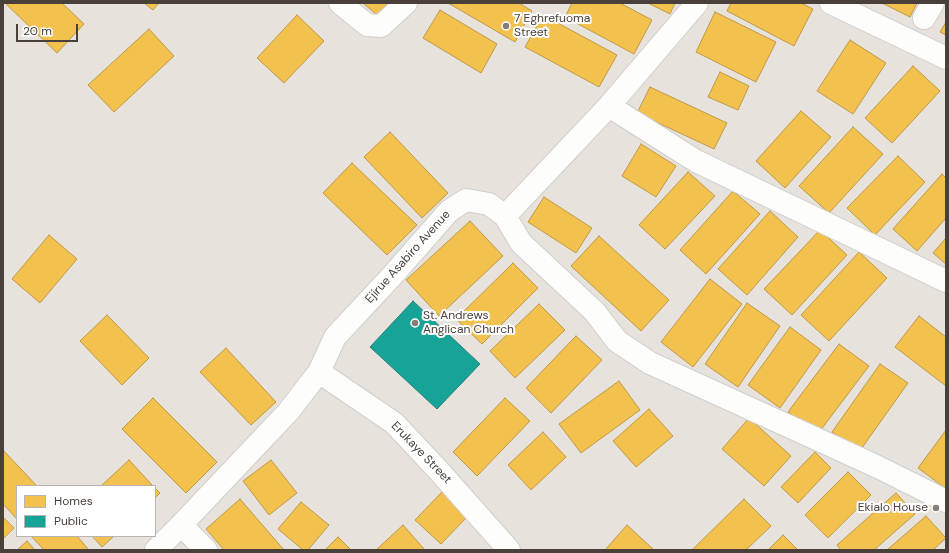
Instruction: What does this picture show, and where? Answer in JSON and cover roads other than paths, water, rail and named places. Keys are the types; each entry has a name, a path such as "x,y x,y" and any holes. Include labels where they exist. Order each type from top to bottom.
{"street":[{"path":"340,3 367,26 380,26 406,3"},
{"path":"697,3 609,106 505,216 521,243 595,312 617,340 650,362 878,467 946,501"},
{"path":"831,3 946,58"},
{"path":"609,106 696,161 946,281"},
{"name":"Ejirue Asabiro Avenue","path":"156,550 288,412 319,372 334,337 391,276 449,210 466,200 489,204 505,216"},
{"name":"Erukaye Street","path":"319,372 394,423 509,550"},
{"path":"181,525 206,550"}],"place":[{"name":"7 Eghrefuoma Street","path":"506,26"},
{"name":"St. Andrews Anglican Church","path":"415,323"},
{"name":"Ekialo House","path":"936,508"}]}
